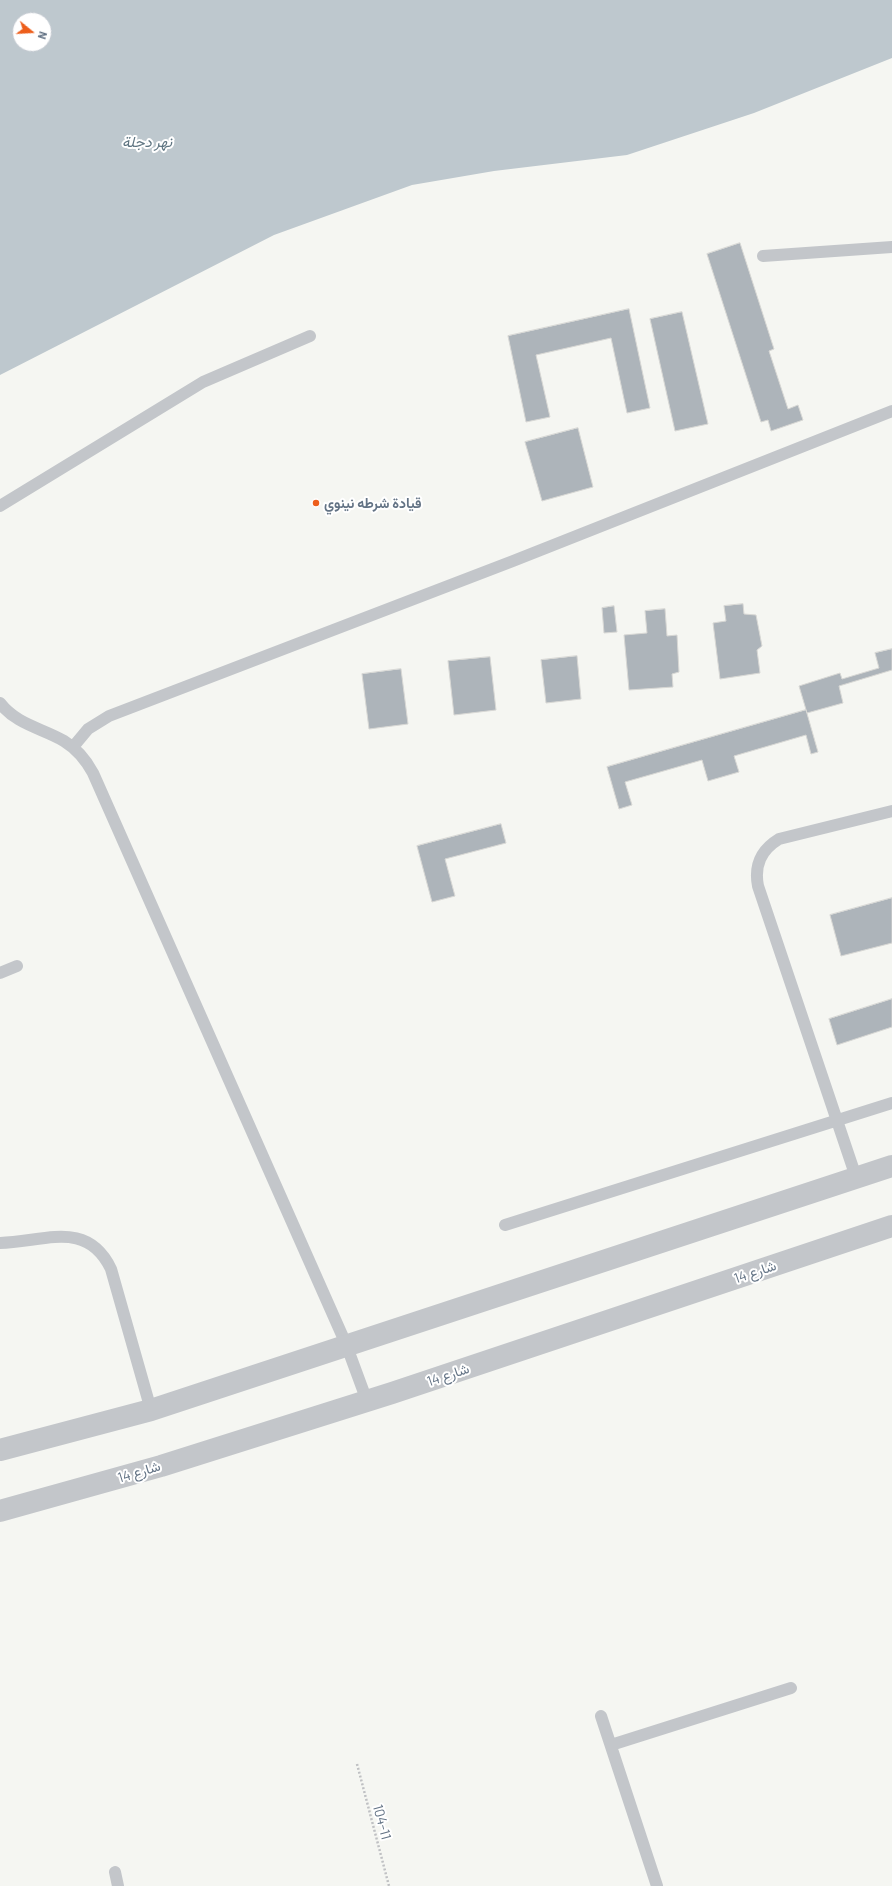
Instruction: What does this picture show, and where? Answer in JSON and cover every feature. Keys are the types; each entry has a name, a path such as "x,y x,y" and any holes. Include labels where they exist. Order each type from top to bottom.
{"street":[{"path":"0,1450 151,1410 346,1344 892,1166"},
{"name":"شارع 14","path":"0,1511 161,1466 367,1401 892,1226"}],"lane":[{"path":"763,256 892,247"},
{"path":"0,506 202,382 310,336"},
{"path":"73,747 88,728 109,716 513,561 892,411"},
{"path":"0,703 15,717 29,726 54,736 73,747 88,764 93,773 346,1344 367,1401"},
{"path":"856,1178 758,886 757,868 764,851 779,839 892,811"},
{"path":"0,973 18,966"},
{"path":"505,1225 892,1103"},
{"path":"0,1243 74,1237 87,1240 106,1257 111,1269 151,1410"},
{"path":"611,1745 791,1688"},
{"path":"601,1716 657,1886"},
{"path":"114,1872 118,1886"}],"path":[{"name":"104-11","path":"357,1764 389,1886"}],"water":[{"name":"نهر دجلة","path":"0,0 892,0 892,58 754,113 627,155 494,171 412,185 274,235 0,375"}],"building":[{"path":"740,243 774,349 769,351 788,409 798,405 803,420 771,431 768,420 761,422 707,254"},
{"path":"629,309 650,408 627,413 611,338 536,355 550,417 526,422 508,336"},
{"path":"682,312 708,424 675,431 650,319"},
{"path":"578,428 593,487 542,501 525,442"},
{"path":"743,604 744,614 756,615 762,646 757,650 760,673 720,679 713,623 726,621 724,606"},
{"path":"614,606 617,632 604,633 602,608"},
{"path":"665,609 667,636 677,635 679,672 672,674 673,687 629,690 624,635 647,633 645,611"},
{"path":"892,649 892,670 839,686 843,703 807,713 799,686 840,673 842,679 879,668 875,653"},
{"path":"577,656 581,699 546,703 541,660"},
{"path":"490,657 496,710 454,715 448,661"},
{"path":"401,669 408,724 369,729 362,674"},
{"path":"806,710 818,752 811,754 806,735 734,756 739,772 708,781 702,760 625,782 632,805 619,809 607,767"},
{"path":"501,824 506,843 445,859 455,896 432,902 417,846"},
{"path":"892,898 892,943 841,956 830,915"},
{"path":"892,999 892,1027 837,1045 829,1019"}],"place":[{"name":"قيادة شرطه نينوي","path":"316,503"}]}
